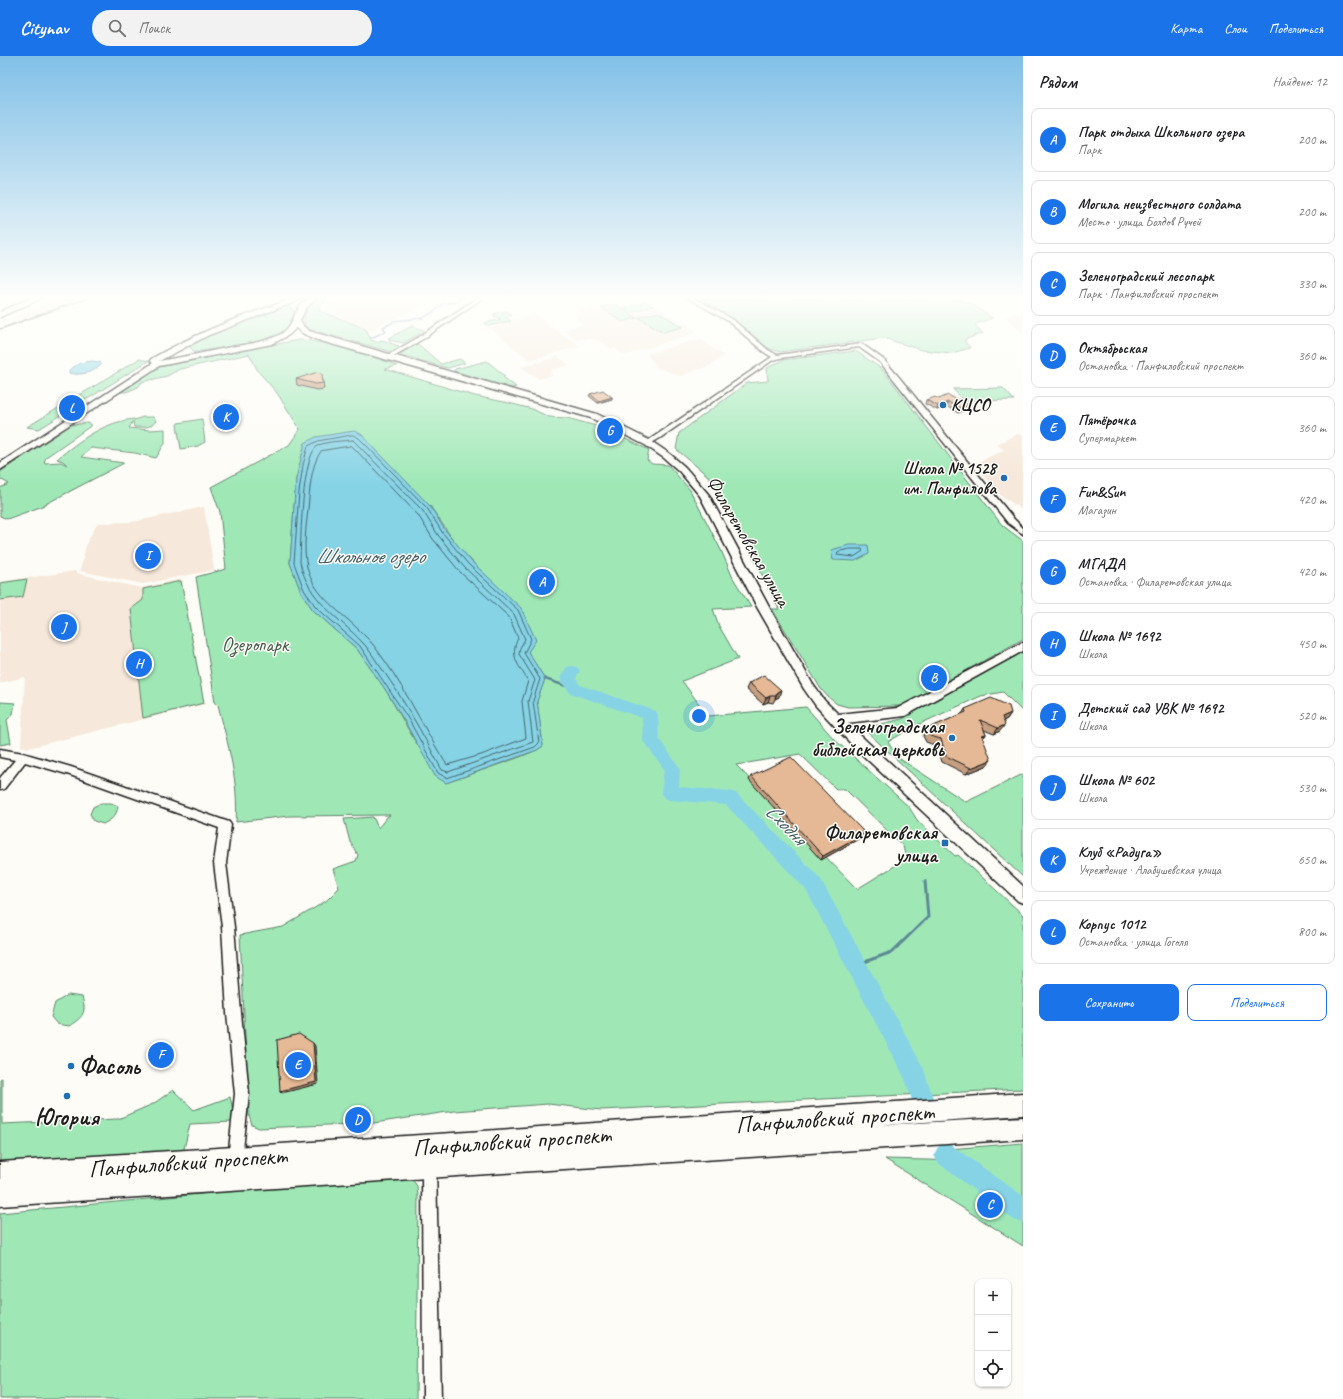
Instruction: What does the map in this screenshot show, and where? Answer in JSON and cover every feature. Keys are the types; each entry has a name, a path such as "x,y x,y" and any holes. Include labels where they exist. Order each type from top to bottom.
{"main road":[{"name":"Панфиловский проспект","path":"0,1174 476,1144 1023,1104"},
{"name":"Панфиловский проспект","path":"0,1194 1023,1128"}],"street":[{"path":"0,461 156,361"},
{"path":"0,466 157,364 173,361"},
{"name":"Филаретовская улица","path":"401,361 594,416 648,443 682,469 704,495 808,686 834,719 1023,896"},
{"path":"648,443 769,361"},
{"path":"882,361 990,496 1011,521 1023,532"},
{"path":"834,719 900,713 1023,646"},
{"path":"0,753 23,757 71,771 225,825 220,863 228,927 234,1013 242,1094 235,1159"},
{"path":"0,786 23,757"},
{"path":"429,1166 432,1399"}],"shaded area":[{"path":"544,361 563,361 569,365 552,370 553,371 550,373 553,375 539,379 521,367"},
{"path":"652,361 717,361 708,366 681,376 658,368"},
{"name":"Школа № 1528 им. Панфилова","path":"1018,434 1023,436 1023,508 1021,509 999,494 974,464 1004,450 996,444"},
{"path":"204,507 214,570 143,584 80,571 87,542 98,523 132,522"},
{"path":"75,571 79,574 141,588 182,579 205,704 28,748 21,746 25,677 0,683 0,582"}],"green space":[{"path":"136,361 148,361 89,398 61,413 60,416 39,429 27,427"},
{"path":"191,361 218,361 180,369 167,376 142,382 138,387 126,392 119,392 140,379 137,377 153,368"},
{"name":"Озеропарк","path":"253,361 384,361 397,366 385,369 475,396 532,409 549,417 567,418 600,427 649,450 647,460 652,464 668,465 690,490 721,550 733,578 751,607 713,609 719,626 738,659 682,681 708,716 806,707 834,739 909,807 917,820 955,856 958,855 1023,915 1023,1089 601,1110 548,1104 454,1111 374,1123 259,1128 252,1125 249,1116 240,935 283,927 326,901 339,888 333,869 356,861 358,855 350,842 344,819 373,817 378,828 390,815 289,816 236,822 236,792 232,763 218,705 215,702 196,577 226,569 220,512 211,487 289,445 300,429 277,393 258,371","holes":["305,443 430,506 456,544 489,580 528,652 545,679 537,701 543,746 520,757 446,783 415,741 385,689 357,649 313,610 301,592 290,563 296,479","800,754 836,789 845,789 903,846 906,859 857,889 736,765"]},
{"path":"421,361 437,361 441,364 454,361 462,361 465,363 448,368"},
{"path":"487,361 505,376 503,377 516,387 511,388 454,371 455,369"},
{"path":"782,361 870,361 883,370 1002,525 1023,541 1023,639 902,706 848,707 837,704 828,697 821,689 772,609 779,609 733,516 708,476 676,449 679,433 747,383 768,381 767,368"},
{"path":"1003,388 1014,400 964,401 953,389"},
{"path":"143,417 153,417 156,421 154,424 149,426 134,427 133,421 129,428 150,430 165,429 165,443 156,458 135,453 91,448 81,457 124,463 40,507 7,519 0,516 0,488 9,484 2,480 0,481 0,472 71,425 88,423 92,425 46,457 44,463 61,462 67,465 63,461 57,459 93,433 113,424"},
{"path":"202,419 205,442 198,446 181,449 177,425 178,423"},
{"path":"27,579 23,597 0,600 0,583"},
{"path":"181,581 204,703 143,718 131,609 143,600 143,589"},
{"path":"1023,652 1023,712 1003,692 981,696 913,727 888,742 897,757 966,802 1023,774 1023,877 865,730 869,727 902,719"},
{"path":"0,702 15,703 13,714 7,720 11,743 0,745"},
{"path":"101,803 111,803 118,806 113,817 103,824 94,821 90,814 93,807"},
{"path":"68,995 82,997 84,1007 83,1014 78,1020 69,1026 57,1024 51,1017 55,1003"},
{"path":"2,1078 2,1124 118,1119 153,1104 173,1090 194,1110 230,1097 233,1110 232,1122 190,1124 183,1153 0,1163 0,1079"},
{"path":"1023,1143 1023,1246 885,1159 967,1161 966,1158 953,1158 948,1149"},
{"path":"401,1175 410,1176 417,1186 418,1196 416,1399 0,1399 0,1213"}],"water":[{"path":"91,361 100,362 101,365 98,368 86,373 69,373 69,370 80,363"},
{"name":"Школьное озеро","path":"354,431 361,434 430,506 445,530 471,561 521,608 536,640 528,652 545,679 537,701 543,746 537,750 446,783 435,776 385,689 357,649 313,610 301,592 290,563 296,479 305,443 316,437"},
{"path":"849,545 868,545 869,554 855,561 833,560 831,550"}],"building":[{"path":"318,372 322,374 323,383 316,384 296,379"},
{"path":"603,390 612,397 599,401 590,394"},
{"path":"948,395 969,405 960,408 948,402 938,406 926,400 935,397 939,399"},
{"path":"764,675 781,690 777,692 776,696 766,698 749,683"},
{"name":"Зеленоградская библейская церковь","path":"991,698 1009,706 1011,713 1002,717 1005,725 998,728 980,720 986,735 982,736 991,760 971,768 946,756 941,739 930,736 927,729 966,712 965,709"},
{"path":"791,757 865,833 823,856 751,776"},
{"path":"299,1034 313,1043 316,1082 280,1091 277,1040"}],"waterway":[{"name":"Сходня","path":"572,671 568,678 575,689 650,715 651,741 672,768 670,793 730,798 813,884 915,1075 922,1098"},
{"path":"545,679 575,689"},
{"path":"856,965 892,952 928,917 925,881"},
{"name":"Сходня","path":"946,1155 1023,1211"}],"place":[{"name":"КЦСО","path":"943,405"},
{"name":"Корпус 1012","path":"72,408"},
{"name":"Клуб «Радуга»","path":"226,417"},
{"name":"МГАДА","path":"610,431"},
{"name":"Школа № 1528 им. Панфилова","path":"1004,478"},
{"name":"Детский сад УВК № 1692","path":"148,556"},
{"name":"Парк отдыха Школьного озера","path":"542,582"},
{"name":"Школа № 602","path":"64,627"},
{"name":"Школа № 1692","path":"139,664"},
{"name":"Могила неизвестного солдата","path":"934,678"},
{"name":"Зеленоградская библейская церковь","path":"952,738"},
{"name":"Филаретовская улица","path":"945,843"},
{"name":"Fun&Sun","path":"161,1055"},
{"name":"Пятёрочка","path":"298,1065"},
{"name":"Фасоль","path":"71,1066"},
{"name":"Югория","path":"67,1096"},
{"name":"Октябрьская","path":"358,1120"},
{"name":"Зеленоградский лесопарк","path":"990,1205"}]}
